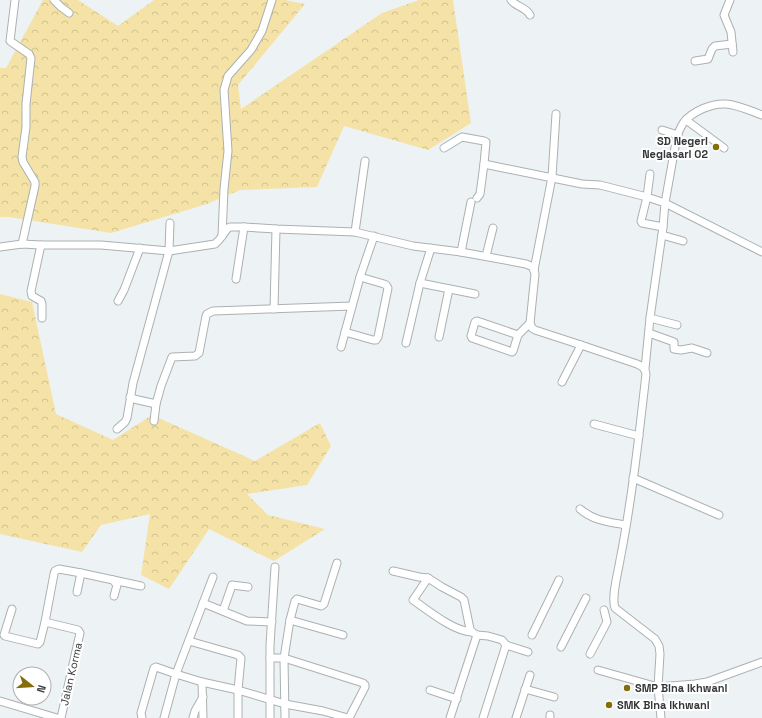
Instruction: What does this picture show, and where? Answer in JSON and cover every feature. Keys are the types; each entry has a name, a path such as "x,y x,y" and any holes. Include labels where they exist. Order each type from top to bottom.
{"street":[{"path":"15,0 10,42 29,54 31,58 22,157 23,162 36,186 22,244"},
{"path":"54,0 69,13"},
{"path":"222,237 224,189 228,151 224,90 228,76 251,50 262,31 272,0"},
{"path":"511,0 530,15"},
{"path":"730,0 724,15 731,32 733,52"},
{"path":"695,61 708,59 712,49 715,46 732,44"},
{"path":"661,718 658,687 659,646 655,639 615,608 613,599 639,436 646,374 645,369 650,318 665,203 678,135 680,128 686,120 699,111 711,106 722,104 734,106 762,115"},
{"path":"556,114 552,177 534,270 535,274 530,323 532,328 538,332 637,364 645,369"},
{"path":"686,120 724,148"},
{"path":"662,130 678,135"},
{"path":"444,148 462,137 485,141 480,195 477,198"},
{"path":"355,232 366,161"},
{"path":"484,164 582,184 600,185 647,197 665,203 762,252"},
{"path":"650,174 647,197 641,222 663,227"},
{"path":"461,252 471,202"},
{"path":"117,429 125,422 127,418 130,397 169,251 170,223"},
{"path":"0,247 22,244 101,245 169,251 215,244 230,227 244,227 355,232 403,244 486,256 526,264 533,267 534,270"},
{"path":"236,279 244,227"},
{"path":"486,256 493,228"},
{"path":"274,309 276,229"},
{"path":"662,235 684,241"},
{"path":"341,347 360,277 374,236"},
{"path":"41,245 31,292 32,296 41,301 42,318"},
{"path":"118,301 124,290 140,248"},
{"path":"406,343 420,283 431,248"},
{"path":"345,332 373,340 376,340 378,337 388,286 360,277"},
{"path":"420,283 475,294"},
{"path":"439,337 449,289"},
{"path":"154,421 156,404 161,386 172,357 194,356 199,353 207,314 213,311 352,306"},
{"path":"650,318 676,326"},
{"path":"518,336 477,321 475,322 471,336 472,338 512,352 518,336 530,323"},
{"path":"649,333 674,342 674,349 681,350 692,348 708,353"},
{"path":"562,382 581,345"},
{"path":"130,397 156,404"},
{"path":"594,424 639,436"},
{"path":"633,478 719,515"},
{"path":"580,509 592,518 626,525"},
{"path":"285,718 284,658 290,620 296,599 321,606 324,604 337,563"},
{"path":"270,718 270,658 275,567"},
{"path":"12,609 4,635 38,644 40,642 45,622 55,571 61,569 140,586"},
{"path":"393,571 428,578 461,597 464,600 470,629 474,634"},
{"path":"77,592 82,573"},
{"path":"164,718 176,674 213,577"},
{"path":"428,578 413,600 450,625 466,632 502,640 506,645 528,652"},
{"path":"113,580 117,585 114,596"},
{"path":"532,635 560,580"},
{"path":"223,611 232,585 248,588"},
{"path":"561,647 586,598"},
{"path":"203,603 247,621 272,622"},
{"path":"590,654 607,622 604,610"},
{"path":"290,620 343,635"},
{"name":"Jalan Korma","path":"45,622 78,630 80,633 61,718"},
{"path":"450,718 474,634"},
{"path":"189,641 240,656 238,718"},
{"path":"483,718 506,645"},
{"path":"142,718 141,713 154,668 156,667 202,682 238,690 323,714 348,718 365,688 364,684 284,658 270,658"},
{"path":"598,670 658,687 707,682 762,662"},
{"path":"516,718 530,675"},
{"path":"202,682 203,718"},
{"path":"525,688 554,697"},
{"path":"430,690 456,699"},
{"path":"193,718 195,711 203,697"},
{"path":"0,701 43,716 57,718"}],"green space":[{"path":"43,0 78,0 118,26 154,0 285,0 305,4 238,85 241,109 382,13 419,0 453,0 471,123 428,150 344,126 317,187 240,190 207,204 111,233 9,217 0,217 0,68 6,68"},
{"path":"0,294 32,302 56,414 113,440 152,415 255,461 320,423 331,446 307,485 247,494 268,515 325,529 274,561 209,529 169,589 141,575 150,514 101,525 82,552 0,534"}],"place":[{"name":"SD Negeri Neglasari 02","path":"716,147"},
{"name":"SMP Bina Ikhwani","path":"627,688"},
{"name":"SMK Bina Ikhwani","path":"609,705"}]}
